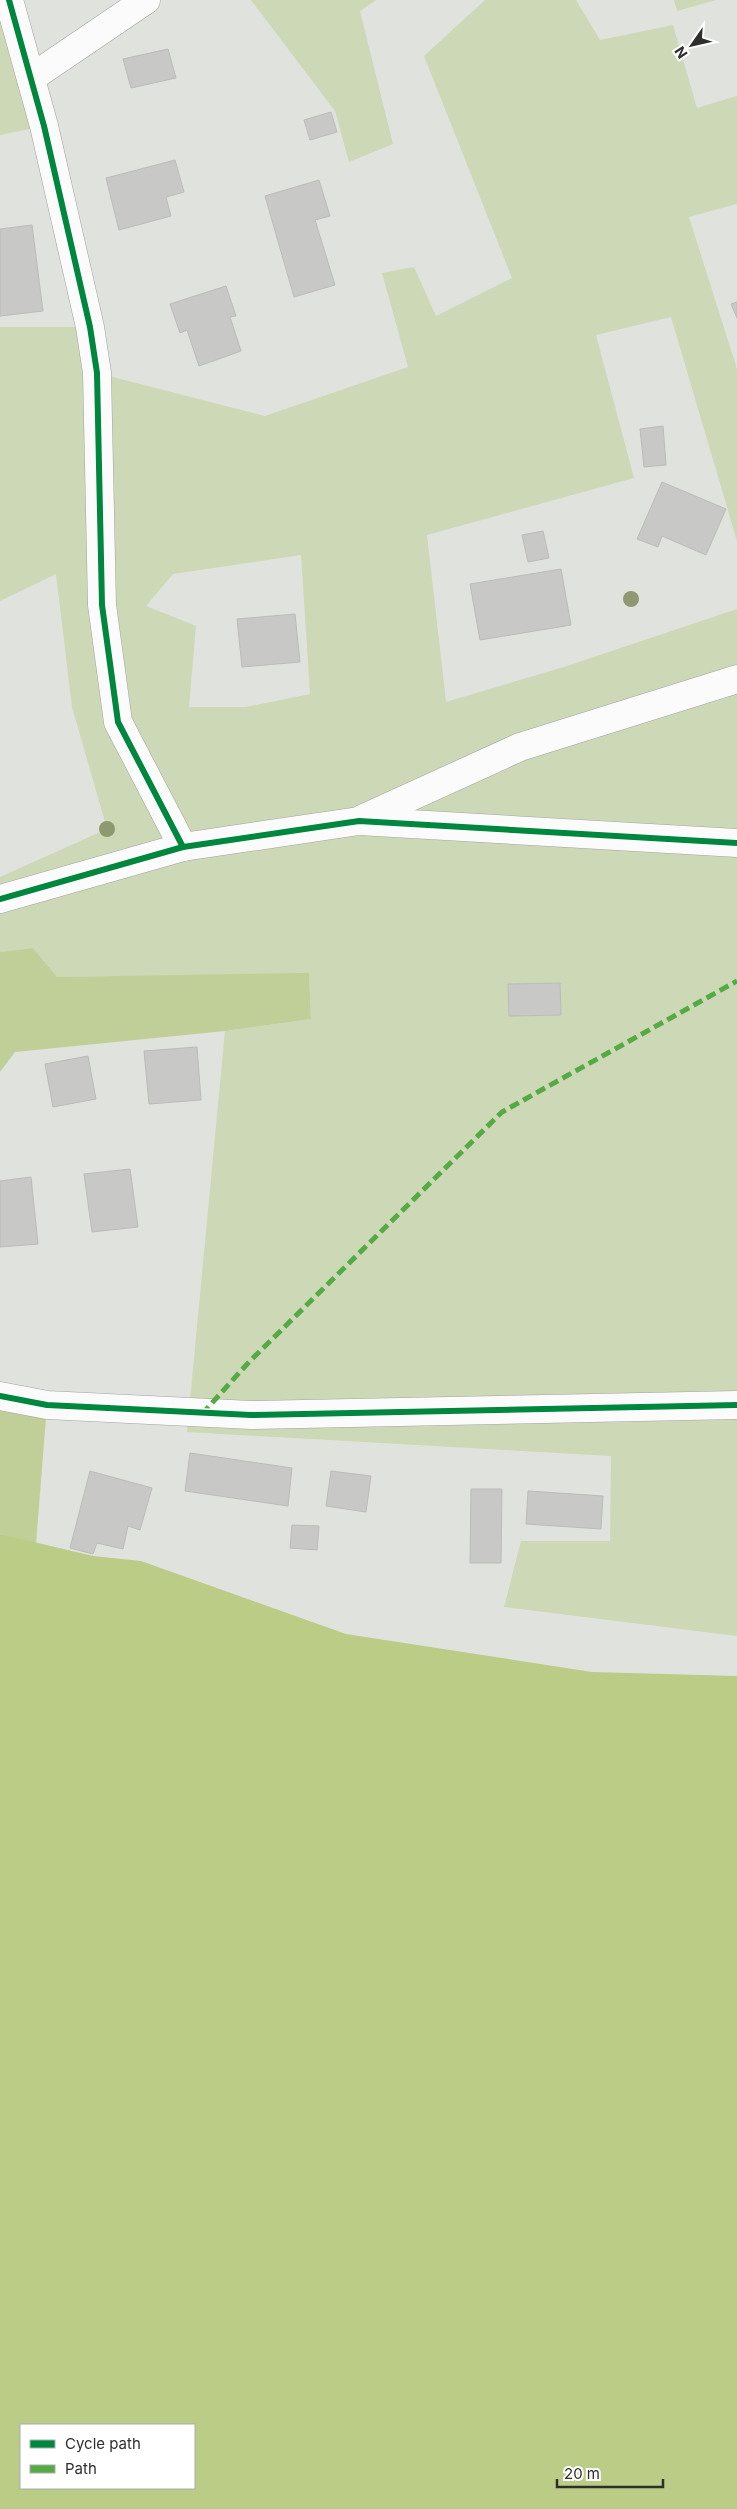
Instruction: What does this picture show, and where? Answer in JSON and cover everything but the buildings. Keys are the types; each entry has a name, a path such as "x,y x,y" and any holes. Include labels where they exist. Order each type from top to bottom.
{"street":[{"path":"9,0 44,126 83,298 97,373 102,605 118,722 183,848"},
{"path":"31,78 146,0"},
{"path":"359,821 520,747 737,679"},
{"path":"0,899 183,848 359,821 737,843"},
{"path":"0,1396 48,1405 252,1416 737,1405"}],"shaded area":[{"path":"0,0 44,126 0,135"},
{"path":"251,0 376,0 360,11 393,144 349,162 335,111"},
{"path":"485,0 576,0 600,40 673,25 697,108 737,96 737,204 689,217 737,369 737,541 671,317 596,335 634,478 427,535 446,702 564,667 737,609 737,1636 504,1607 521,1541 610,1541 611,1456 187,1432 225,1031 311,1019 309,974 57,977 33,948 0,952 0,877 107,829 72,707 56,574 0,601 0,327 90,327 97,373 265,416 408,367 382,273 414,267 436,316 512,278 424,56","holes":["301,555 310,694 246,707 189,707 196,626 146,606 173,574"]},
{"path":"674,0 716,0 677,11"},
{"path":"33,948 57,977 309,973 311,1019 225,1031 15,1052 0,1072 0,952"},
{"path":"0,1396 47,1405 36,1544 0,1534"},
{"path":"0,1534 93,1556 141,1561 346,1634 592,1672 737,1676 737,2509 0,2509"}],"marked path":[{"path":"202,1414 249,1362 502,1112 737,981"}],"cycle path":[{"path":"9,0 44,126 90,327 97,373 102,605 118,722 183,847"},
{"path":"0,899 183,847 359,821 737,843"},
{"path":"0,1396 47,1405 251,1415 737,1405"}]}
